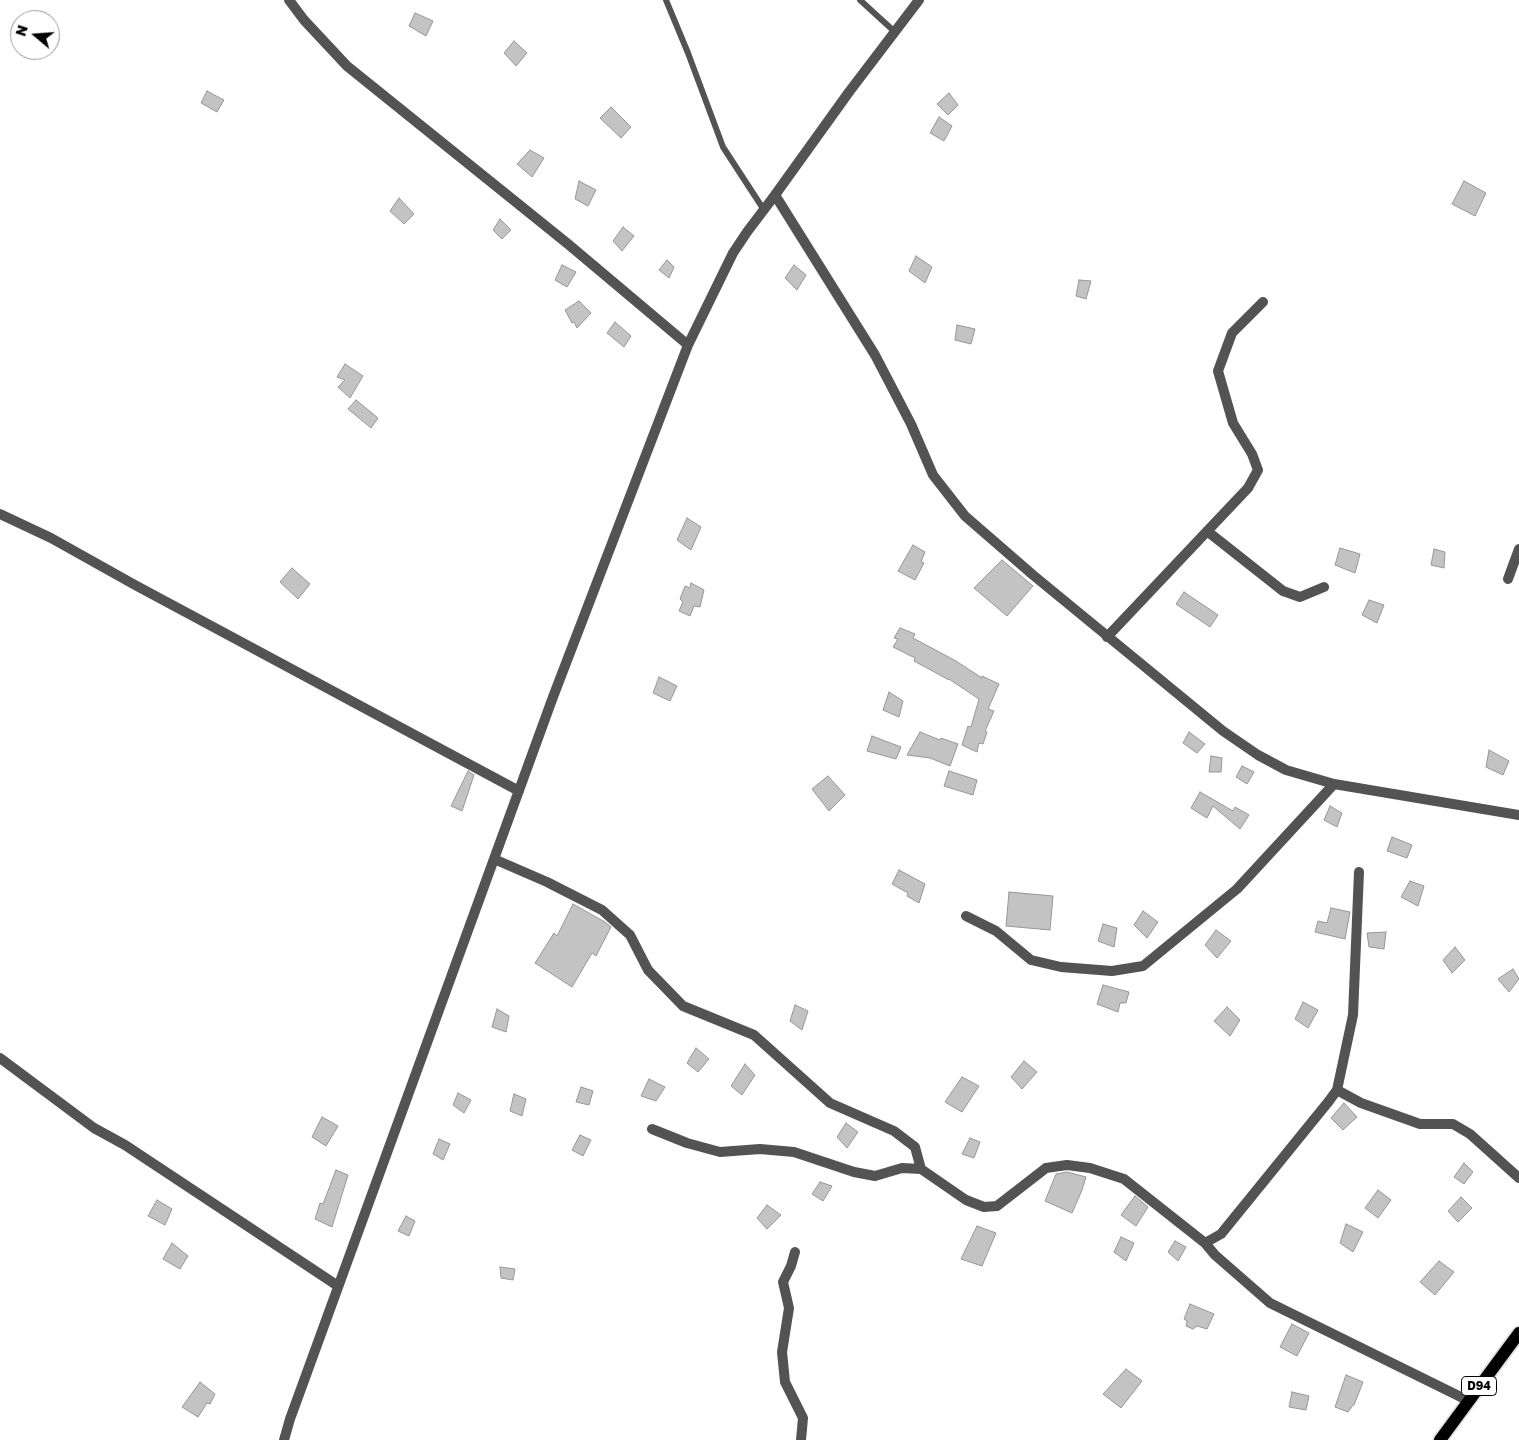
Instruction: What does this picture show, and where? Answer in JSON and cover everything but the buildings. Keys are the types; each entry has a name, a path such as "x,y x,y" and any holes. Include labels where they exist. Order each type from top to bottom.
{"main road":[{"name":"D94","path":"1446,1438 1469,1401 1519,1333"}],"street":[{"path":"289,0 304,20 347,66 568,244 688,345"},
{"path":"284,1440 338,1286 519,791 688,345 733,253 849,92 919,0"},
{"path":"776,195 875,354 911,424 933,475 965,516 1032,575 1223,731 1258,755 1286,770 1334,784 1519,815"},
{"path":"1107,637 1248,488 1258,470 1252,454 1232,423 1218,371 1232,333 1263,302"},
{"path":"0,514 51,538 519,791"},
{"path":"1207,531 1283,591 1300,597 1324,587"},
{"path":"1508,578 1519,548"},
{"path":"966,916 996,931 1031,960 1061,967 1112,972 1142,966 1237,889 1334,784"},
{"path":"494,859 547,882 602,910 630,935 648,970 683,1006 754,1035 830,1103 894,1132 915,1147 922,1169"},
{"path":"1205,1243 1221,1234 1337,1090 1353,1015 1359,872"},
{"path":"0,1058 94,1128 125,1145 338,1286"},
{"path":"1337,1090 1361,1103 1420,1124 1453,1124 1470,1134 1519,1178"},
{"path":"652,1128 687,1143 720,1152 760,1149 794,1152 854,1172 875,1176 902,1168 922,1169 966,1200 984,1207 997,1206 1046,1168 1067,1166 1090,1168 1124,1179 1205,1243 1215,1255 1270,1303 1469,1401"},
{"path":"795,1252 783,1282 789,1308 782,1352 785,1382 803,1418 800,1440"}],"lane":[{"path":"666,0 688,52 723,147 764,210"},
{"path":"860,0 895,32"}]}
